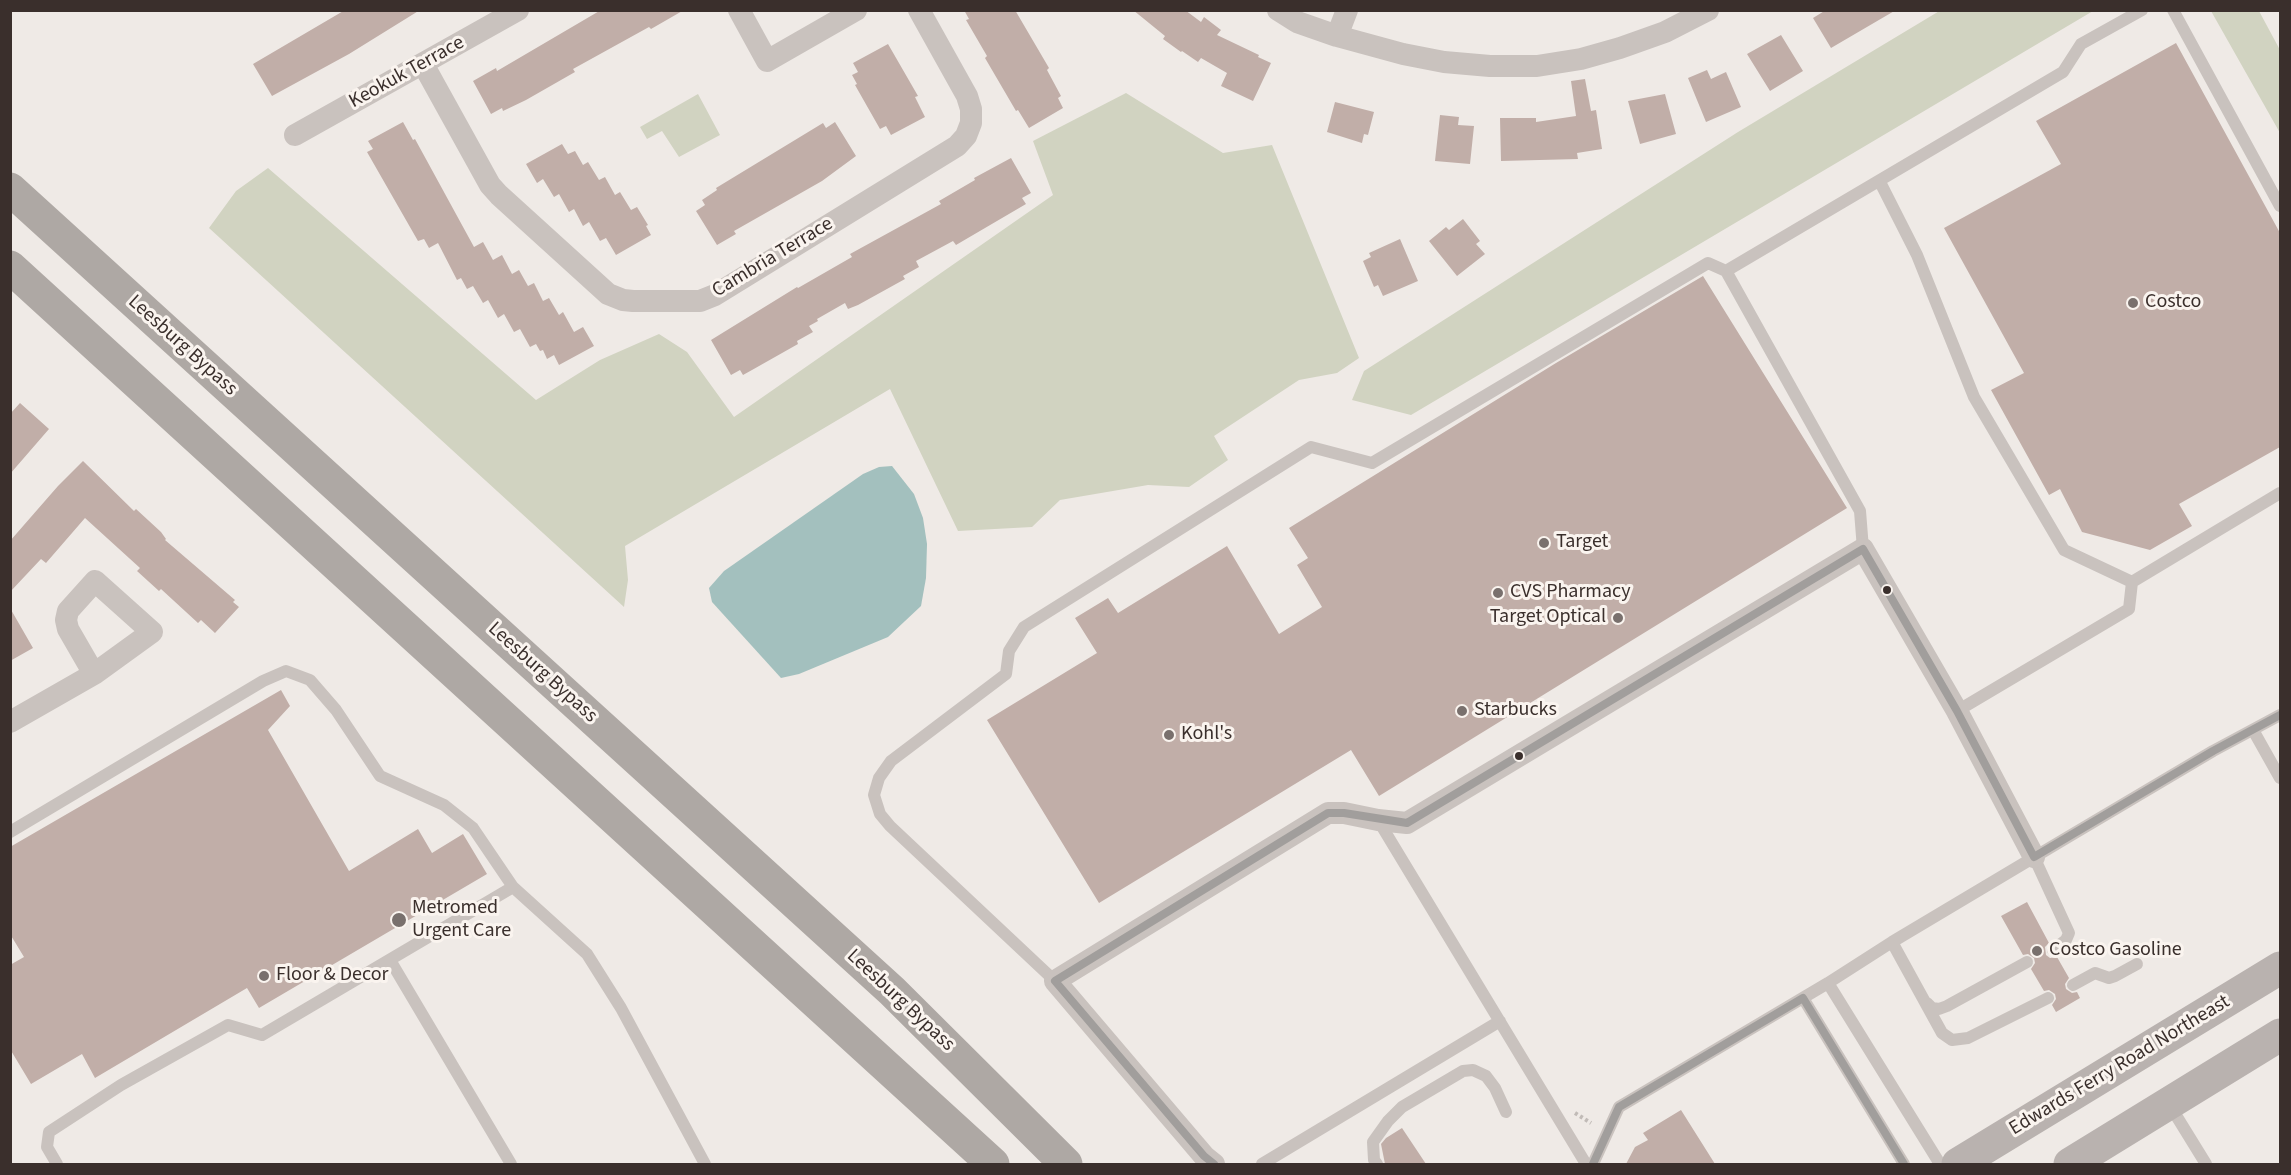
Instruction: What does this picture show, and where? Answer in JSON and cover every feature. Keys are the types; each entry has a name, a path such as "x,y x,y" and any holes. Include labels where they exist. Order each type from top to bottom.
{"highway":[{"name":"Leesburg Bypass","path":"10,189 892,991 1066,1164"},
{"path":"10,267 993,1164"}],"main road":[{"name":"Edwards Ferry Road Northeast","path":"1959,1164 2280,968"},
{"path":"2070,1164 2280,1035"}],"street":[{"name":"Keokuk Terrace","path":"295,135 518,10"},
{"path":"739,10 767,60 856,10"},
{"name":"Cambria Terrace","path":"423,64 490,185 608,294 633,301 700,301 715,295 947,153 966,136 971,109 967,96 919,10"},
{"path":"1278,10 1297,22 1337,36 1403,54 1444,62 1490,66 1537,66 1581,59 1665,32 1708,10"},
{"path":"1337,36 1347,10"},
{"path":"1214,1164 1204,1156 1054,981 1328,813 1344,813 1407,823 1863,549 1957,711 2034,857"},
{"path":"10,722 94,674"}],"lane":[{"path":"1726,271 2063,72 2081,44 2142,10"},
{"path":"2173,10 2280,206"},
{"path":"1880,182 1917,255 1974,397 2064,550 2132,582"},
{"path":"1054,981 898,834 880,814 874,795 879,778 891,761 1006,674 1009,651 1024,627 1311,447 1372,463 1708,262 1726,271 1860,511 1863,549"},
{"path":"2132,582 2280,493"},
{"path":"1957,711 2129,609 2132,582"},
{"path":"10,832 262,681 286,671 310,680 336,710 380,776 444,805 473,828 513,887 587,954 621,1008 705,1164"},
{"path":"1593,1164 1619,1107 2034,857 2213,751 2280,715"},
{"path":"2253,730 2280,778"},
{"path":"1378,820 1586,1164"},
{"path":"2034,857 2068,933 2066,940 2053,950"},
{"path":"57,1164 47,1147 49,1132 121,1085 228,1025 262,1035 513,887"},
{"path":"1892,942 1947,1038 1960,1040 2048,998"},
{"path":"390,960 511,1164"},
{"path":"1927,1003 1932,1008 1939,1009 1947,1006 2027,962"},
{"path":"2073,985 2095,974 2109,978 2137,964"},
{"path":"1828,983 1940,1164"},
{"path":"1803,998 1904,1164"},
{"path":"1262,1164 1500,1021"},
{"path":"1377,1164 1374,1160 1373,1142 1388,1121 1402,1107 1462,1071 1473,1071 1486,1076 1495,1088 1506,1112"},
{"path":"2168,1104 2206,1164"}],"green space":[{"path":"1941,10 2093,11 1411,415 1352,400 1364,371 1738,132"},
{"path":"2211,11 2259,11 2280,50 2280,133"},
{"path":"1126,93 1223,153 1272,145 1359,358 1337,373 1299,380 1214,436 1228,460 1189,487 1148,485 1060,500 1032,527 958,531 890,389 625,546 628,580 624,607 209,228 236,191 268,168 536,400 600,360 659,334 687,352 734,417 1053,195 1033,141"},
{"path":"698,94 720,135 679,157 662,131 647,139 640,127"}],"water":[{"path":"892,466 914,494 923,518 927,544 926,578 921,606 888,637 799,674 781,678 712,602 709,588 724,571 863,474 879,467"}],"building":[{"path":"345,10 420,10 349,54 272,96 253,64"},
{"path":"601,10 684,10 573,69 575,72 526,100 491,114 473,81 496,68 497,71"},
{"path":"964,10 1015,10 1049,68 1047,70 1061,96 1058,98 1063,108 1029,128 1018,110 1016,111 985,58 987,56 966,20 969,19"},
{"path":"1133,10 1185,10 1201,22 1204,17 1221,30 1217,35 1271,63 1253,101 1221,86 1227,73 1201,58 1198,62 1181,52 1163,39 1165,36"},
{"path":"1826,10 1896,10 1831,48 1813,18"},
{"path":"1781,35 1803,71 1770,91 1747,54"},
{"name":"Costco","path":"2176,43 2280,233 2280,447 2179,504 2192,526 2150,550 2082,532 2060,489 2049,495 1991,390 2024,373 1944,228 2061,164 2036,121"},
{"path":"888,44 918,96 915,97 925,117 891,135 886,126 880,129 855,85 857,84 852,75 858,72 853,63"},
{"path":"1707,70 1711,79 1726,72 1741,107 1706,122 1688,78"},
{"path":"1585,79 1591,111 1596,110 1602,149 1577,153 1578,159 1501,161 1500,118 1536,118 1536,122 1576,116 1571,81"},
{"path":"1665,94 1676,134 1640,144 1628,101"},
{"path":"1335,102 1374,112 1368,135 1364,134 1362,143 1327,132"},
{"path":"1440,115 1459,117 1458,125 1474,126 1470,164 1435,161"},
{"path":"403,122 413,140 415,139 474,247 483,242 493,260 502,255 512,274 519,270 528,286 534,283 543,301 549,298 559,315 563,312 574,332 583,327 594,346 559,365 554,355 547,359 543,350 540,351 536,344 530,347 520,329 514,332 504,314 498,318 488,300 483,303 473,286 467,289 461,278 457,280 438,243 429,248 424,239 418,241 367,152 373,149 368,141"},
{"path":"835,122 856,156 822,181 734,231 736,234 717,245 696,211 705,205 702,200 717,190 716,188 823,123 826,128"},
{"path":"562,144 568,154 575,151 583,165 588,162 599,180 605,177 615,195 620,192 631,210 637,207 651,235 616,255 606,238 600,241 589,222 583,226 574,209 569,212 559,194 554,197 543,179 537,183 526,164"},
{"path":"1011,158 1031,193 1022,198 1026,204 956,245 953,241 916,261 919,267 903,276 905,279 858,305 848,309 845,303 817,319 818,321 809,326 813,332 797,341 798,344 743,375 740,370 731,375 711,340 797,287 852,257 850,254 941,204 939,201 975,180 974,178"},
{"path":"1463,219 1480,241 1476,244 1485,254 1457,276 1429,241 1446,227 1449,230"},
{"path":"1400,239 1418,281 1383,296 1378,285 1374,287 1363,261 1371,257 1369,253"},
{"name":"Target","path":"1703,276 1847,508 1379,796 1351,750 1099,903 987,720 1097,653 1075,618 1108,598 1118,613 1227,546 1279,634 1322,607 1297,565 1308,558 1289,528 1556,363"},
{"path":"20,403 49,429 10,474 10,414"},
{"path":"83,461 134,511 136,509 161,532 165,540 235,600 233,602 239,607 215,633 201,620 198,623 161,589 159,591 137,571 140,568 85,518 46,563 41,559 10,592 10,541"},
{"path":"10,608 33,648 10,661"},
{"path":"281,690 290,706 268,730 349,871 418,829 432,853 463,834 487,874 259,1008 247,988 95,1078 82,1054 31,1084 10,1049 10,965 24,957 10,934 10,847"},
{"path":"2027,902 2049,943 2045,947 2046,955 2050,958 2057,957 2069,978 2065,984 2066,989 2072,993 2077,992 2080,998 2056,1012 2052,1005 2056,999 2055,994 2049,990 2044,991 2031,969 2035,963 2034,958 2028,954 2023,955 2001,916"},
{"path":"1681,1110 1715,1164 1626,1164 1635,1147 1648,1140 1643,1133"},
{"path":"1402,1128 1426,1164 1385,1164 1381,1144"}],"transit line":[{"path":"1214,1164 1204,1156 1055,981 1328,813 1344,813 1407,823 1863,549 1957,711 2034,857 2213,751 2280,715"},
{"path":"1593,1164 1619,1107 1803,998 1904,1164"}],"place":[{"name":"Costco","path":"2133,303"},
{"name":"Target","path":"1544,543"},
{"name":"CVS Pharmacy","path":"1498,593"},
{"name":"Target Optical","path":"1618,618"},
{"name":"Starbucks","path":"1462,711"},
{"name":"Kohl's","path":"1169,735"},
{"name":"Metromed Urgent Care","path":"399,920"},
{"name":"Costco Gasoline","path":"2037,951"},
{"name":"Floor & Decor","path":"264,976"}]}
